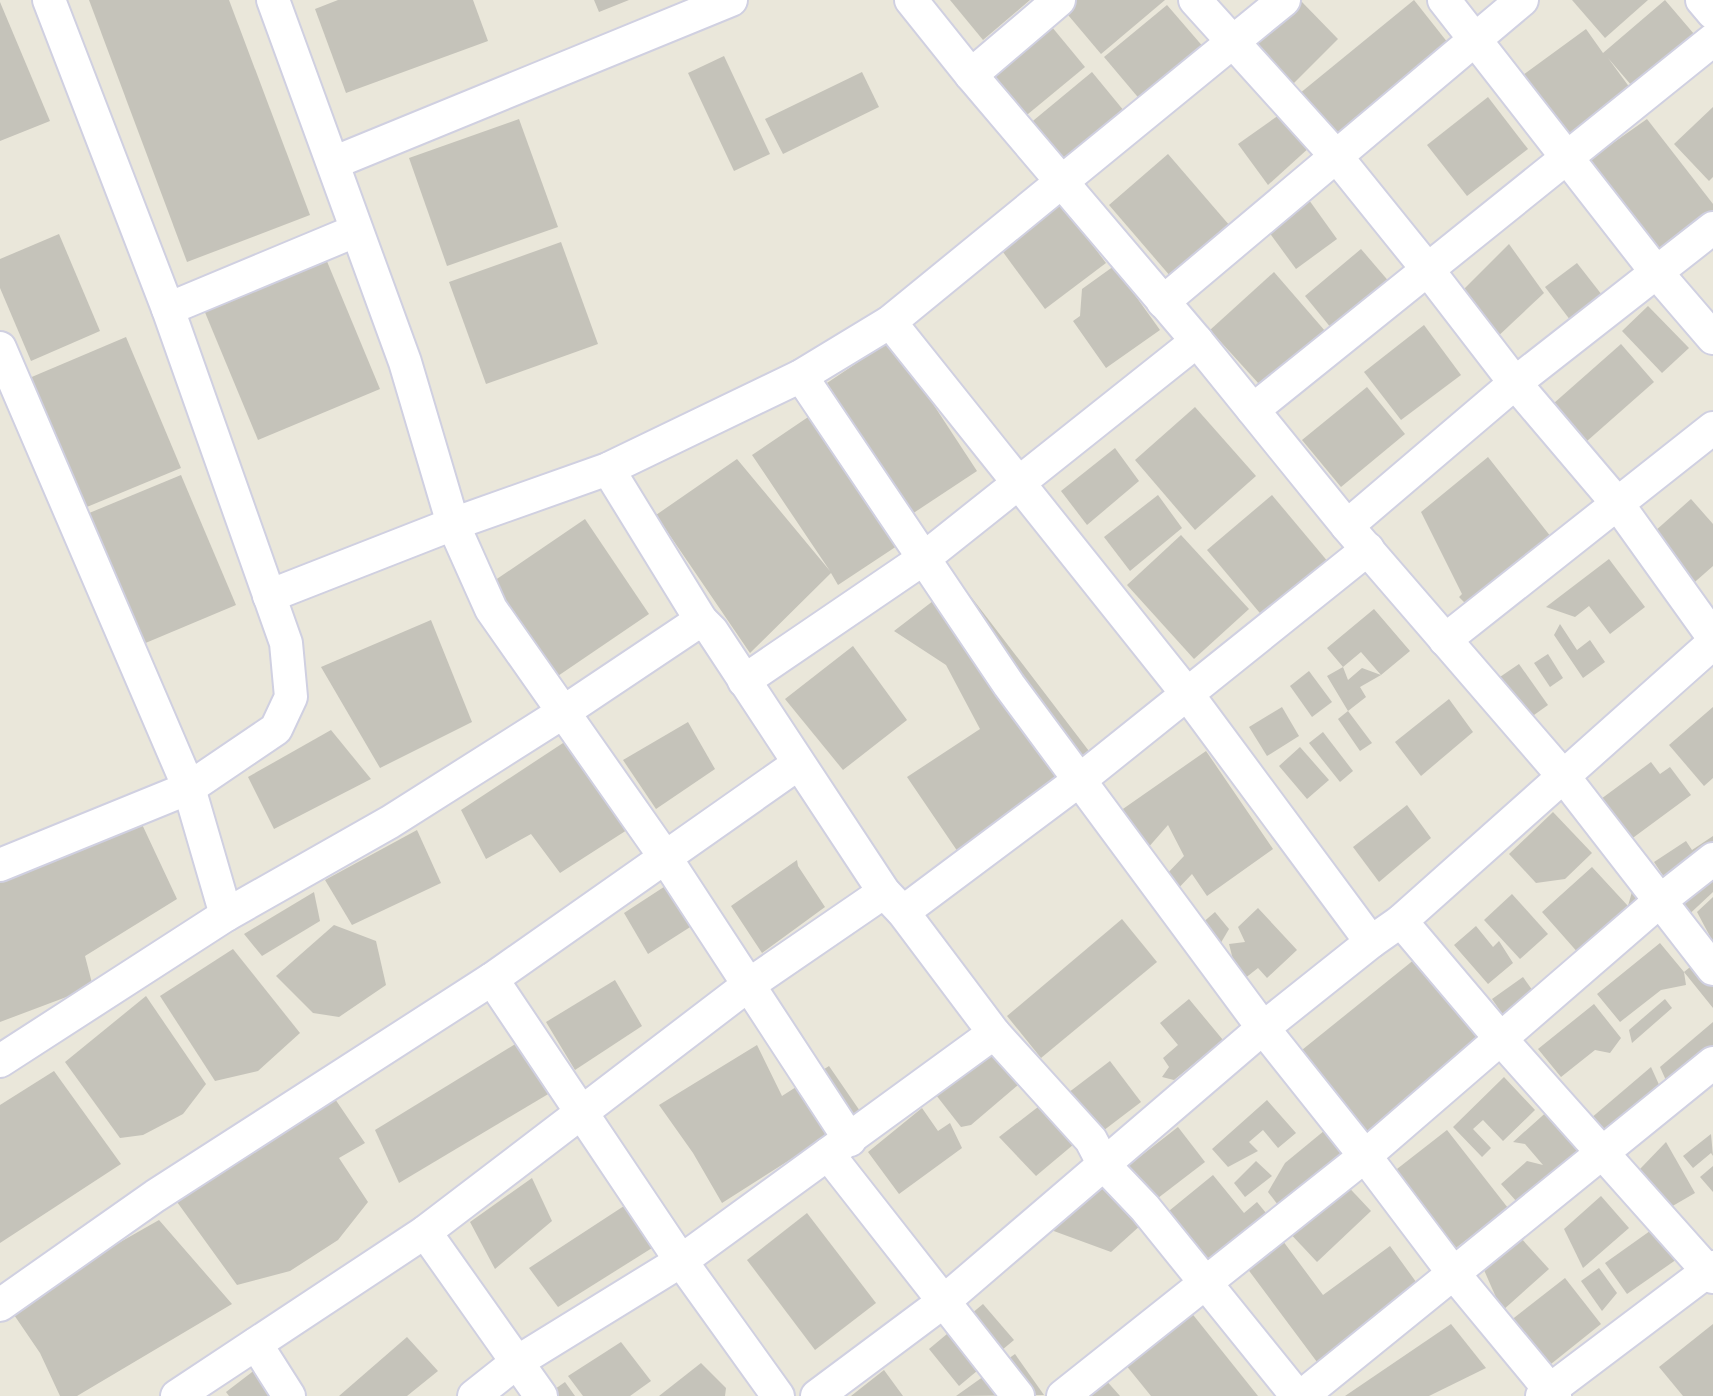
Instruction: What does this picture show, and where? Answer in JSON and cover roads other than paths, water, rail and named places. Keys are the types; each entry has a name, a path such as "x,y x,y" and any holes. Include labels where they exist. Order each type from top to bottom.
{"street":[{"path":"0,865 189,788 276,729 291,697 286,643 168,309 49,0"},
{"path":"273,0 405,362 453,524 491,609 665,857 747,986 839,1147 943,1302 1018,1396"},
{"path":"333,163 731,0"},
{"path":"911,0 1358,538 1564,777 1713,969"},
{"path":"971,75 1059,0"},
{"path":"1195,0 1336,156 1515,383 1617,503 1713,637"},
{"path":"269,596 453,524 608,469 801,376 890,322 1284,0"},
{"path":"1444,0 1657,273 1713,338"},
{"path":"1163,302 1522,0"},
{"path":"1702,0 1713,13"},
{"path":"1253,410 1713,40"},
{"path":"177,1396 425,1232 747,986 894,902 1081,779 1188,695 1358,538 1515,383 1713,228"},
{"path":"168,309 355,231"},
{"path":"890,322 1188,695 1371,942"},
{"path":"744,681 923,559 1197,341"},
{"path":"0,348 189,788 226,915"},
{"path":"801,376 1009,685 1263,1028 1549,1394 1711,1272 1500,1038 1401,921"},
{"path":"1445,640 1713,428"},
{"path":"608,469 701,620 712,631 798,764 894,902 994,1033 1091,1140 1104,1165 1145,1208 1203,1283 1300,1396 1713,1063"},
{"path":"0,1061 226,915 390,822 701,620"},
{"path":"817,1396 943,1302 1263,1028 1401,921 1713,643"},
{"path":"0,1305 155,1196 492,979 798,764"},
{"path":"1063,1396 1365,1156 1661,900 1713,859"},
{"path":"492,979 681,1261 778,1396"},
{"path":"474,1396 517,1362 681,1261 994,1033"},
{"path":"425,1232 541,1396"},
{"path":"256,1344 289,1396"}]}
